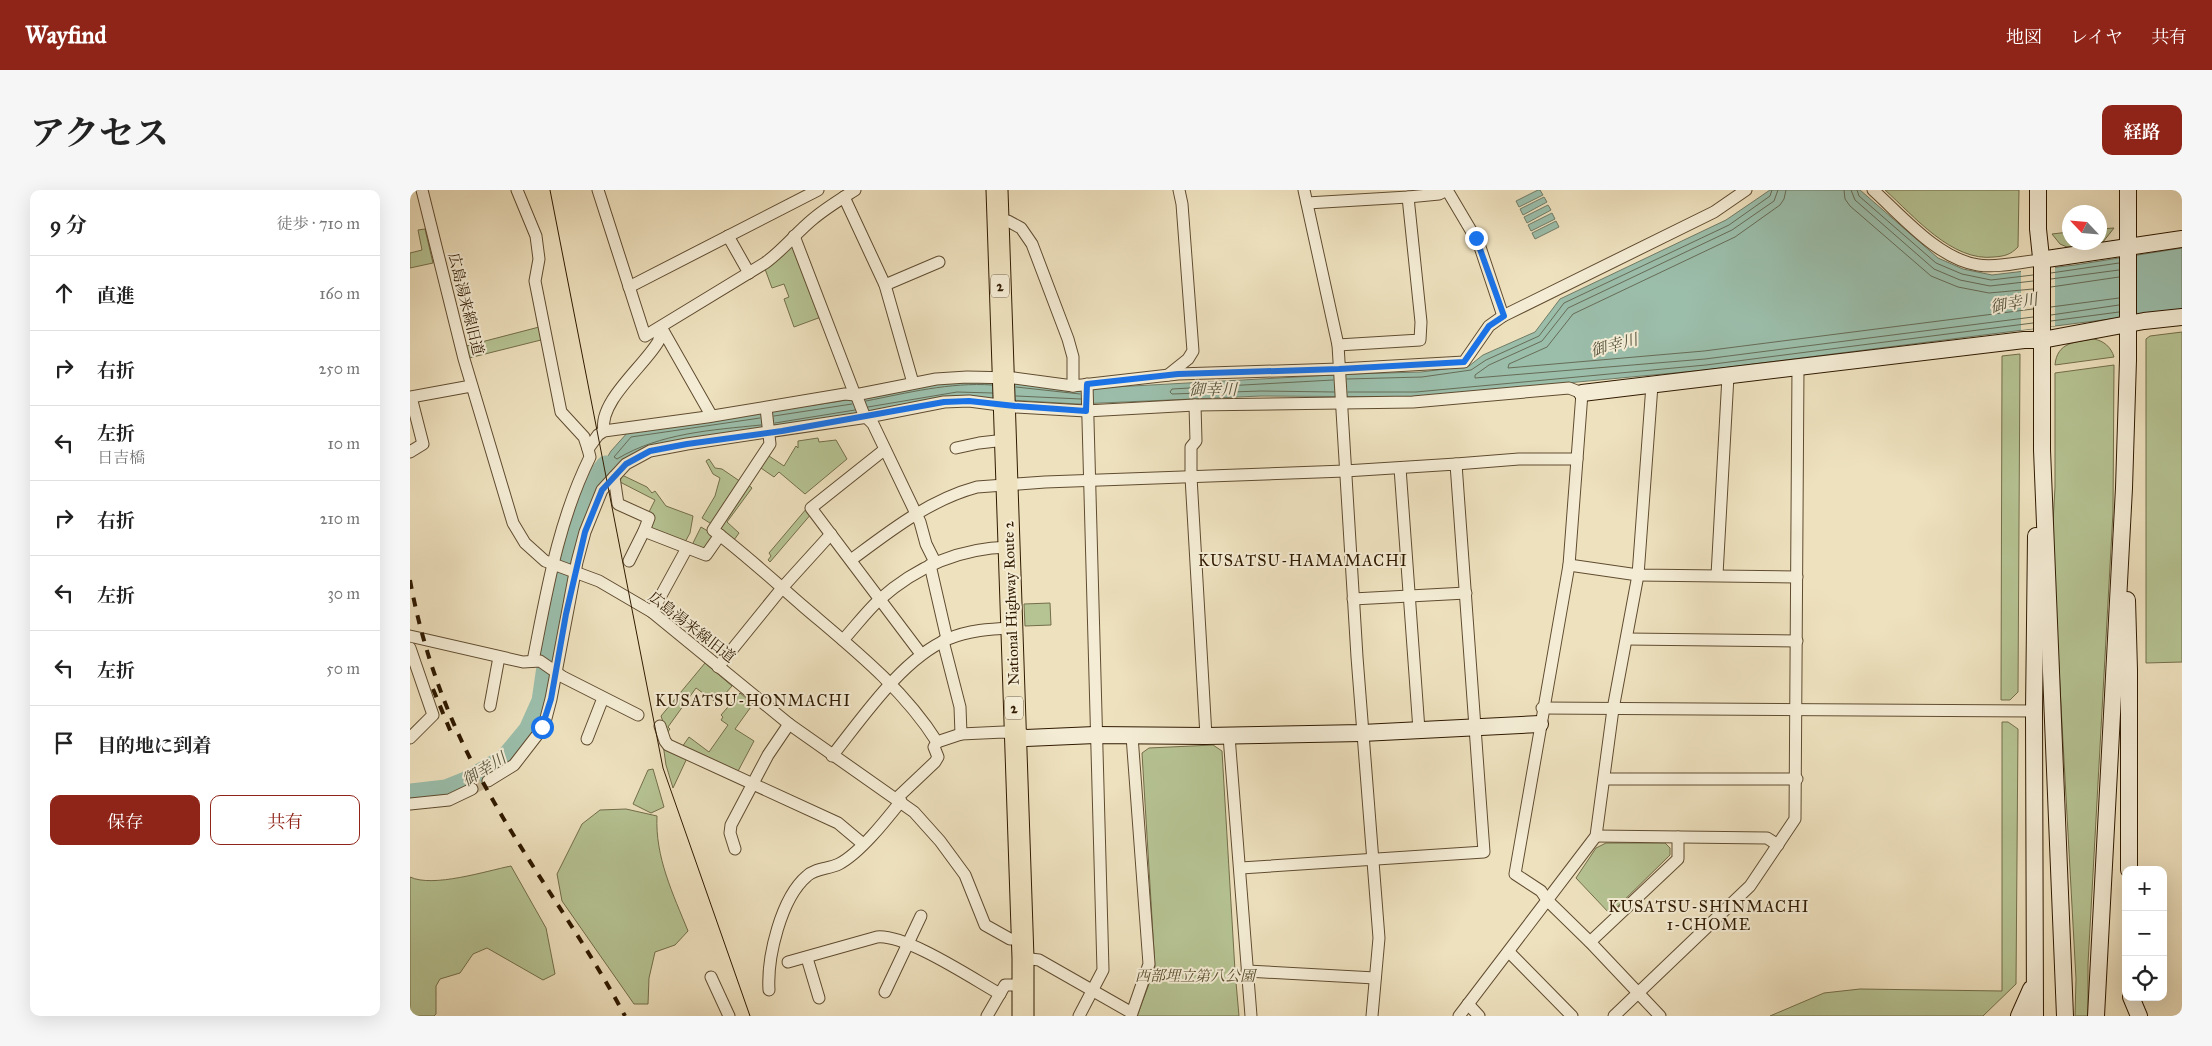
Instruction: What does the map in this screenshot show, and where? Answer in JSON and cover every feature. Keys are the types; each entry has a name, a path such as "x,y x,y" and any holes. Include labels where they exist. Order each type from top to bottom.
{"highway":[{"name":"National Highway Route 2","path":"995,190 998,221 1023,949 1023,1016"}],"street":[{"name":"広島湯来線旧道","path":"422,190 471,386 513,523 524,544 545,561 599,581 652,612 789,724 832,756 899,800 921,817 960,868 985,925 1010,939 1039,960 1132,1013 1149,964 1132,736"},
{"path":"517,190 536,236 539,259 535,281 561,412 584,437 590,458 579,480 554,564 534,661"},
{"path":"598,190 645,336 780,252 814,218 855,190"},
{"path":"630,287 818,190"},
{"path":"1168,375 1188,360 1193,351 1182,204 1179,190"},
{"path":"1304,190 1338,345 1362,734 1379,938 1372,1016"},
{"path":"1307,203 1408,197 1438,194 1447,190 1479,244 1504,316"},
{"path":"488,781 514,765 538,734 548,712 573,570 585,532 602,490 626,464 650,451 944,402 969,401 1003,391 1087,386 1168,375 1339,372 1464,362 1489,326 1504,316 1714,212 1746,190"},
{"path":"1873,190 1935,246 1956,258 1984,265 2041,263 2128,251 2182,239"},
{"path":"2038,190 2038,229 2041,263 2042,450 2065,1016"},
{"path":"2096,1016 2124,488 2128,320 2128,190"},
{"path":"844,197 885,285 913,384"},
{"path":"1338,345 1420,340 1421,322 1408,197"},
{"path":"998,221 1008,221 1021,228 1032,244 1068,339 1073,357 1073,386"},
{"path":"728,236 749,273"},
{"path":"794,236 856,396 866,416 873,424 916,513 932,564 945,640 960,707 961,734"},
{"path":"885,285 938,262"},
{"path":"588,449 598,435 604,431 766,409 844,394 856,396 913,384 967,376 1003,391 1086,408 1341,401 1413,402 1569,388 1582,393 2024,340 2042,334 2128,320 2182,317"},
{"path":"604,431 602,422 616,396 658,342 661,327"},
{"path":"661,327 711,415"},
{"path":"1614,1016 1750,886 1795,819 1797,779 1798,367"},
{"path":"1717,575 1728,376"},
{"path":"1459,1016 1596,836 1613,709 1638,575 1652,385"},
{"path":"410,452 423,444 411,397 471,386"},
{"path":"1080,1016 1103,970 1086,408 1087,386"},
{"path":"1582,393 1569,565 1514,874 1541,891 1547,900 1660,1016"},
{"path":"1195,406 1196,441 1190,447 1206,736"},
{"path":"766,409 770,444 713,530 843,640 891,685 916,712 937,742"},
{"path":"956,448 1005,440"},
{"path":"884,450 811,508 921,654"},
{"path":"2035,1016 2034,711 2036,552 2042,450"},
{"path":"851,560 916,513 966,490 1006,484 1345,471 1519,459 1577,459"},
{"path":"1241,868 1484,852 1456,464"},
{"path":"1400,468 1419,730"},
{"path":"614,477 618,504 648,518 644,531 629,561"},
{"path":"2124,488 2129,670 2129,866"},
{"path":"644,531 706,555 720,535"},
{"path":"718,667 782,588 831,534"},
{"path":"843,640 879,600 932,564 970,550 1009,547"},
{"path":"652,612 687,548"},
{"path":"1569,565 1638,575 1797,576"},
{"path":"1353,599 1466,593"},
{"path":"832,756 891,685 921,654 945,640 981,630 1012,628"},
{"path":"410,636 523,662 534,661 638,715"},
{"path":"1627,639 1797,641"},
{"path":"410,648 433,715 410,738"},
{"path":"490,706 499,657"},
{"path":"587,739 603,698"},
{"path":"769,990 770,966 775,936 786,906 805,877 840,864 863,844 917,777 935,762 938,756 934,747 937,742 961,734 1004,732 1026,738 1362,734 1474,727 1541,716 1613,709 2034,711"},
{"path":"734,849 730,833 731,825 768,755 789,724"},
{"path":"660,726 668,745 753,782 838,823 863,844"},
{"path":"1229,736 1241,868 1251,1016"},
{"path":"1604,778 1797,779"},
{"path":"410,804 449,800 472,789"},
{"path":"1596,836 1768,838 1778,845"},
{"path":"1590,942 1678,859 1678,837"},
{"path":"885,992 921,916"},
{"path":"788,962 877,937 888,937 908,944 1000,994"},
{"path":"1509,952 1572,1016"},
{"path":"807,958 819,998"},
{"path":"2019,1016 2032,985 2034,960"},
{"path":"1247,970 1376,978"},
{"path":"711,977 729,1016"},
{"path":"987,1016 1005,985 1024,985"},
{"path":"2126,1001 2126,1016"},
{"path":"2132,1001 2138,1016"},
{"path":"1468,1004 1479,1016"}],"green space":[{"path":"1885,190 2019,190 2018,247 2007,255 1994,257 1978,257 1963,252 1949,245 1921,224"},
{"path":"2107,228 2114,228 2107,237"},
{"path":"425,229 433,263 410,268 410,253 422,250 418,230"},
{"path":"2062,233 2062,245 2060,244 2052,234"},
{"path":"794,245 821,317 794,327 784,299 789,297 784,284 772,288 765,269"},
{"path":"543,326 545,339 469,358 466,346"},
{"path":"2182,332 2182,662 2146,663 2146,339 2150,336"},
{"path":"2094,339 2107,345 2114,357 2055,365 2056,357 2063,347 2074,342"},
{"path":"2020,354 2018,692 2010,700 2001,700 2002,356"},
{"path":"2114,365 2113,512 2088,964 2088,1016 2075,1016 2076,979 2052,541 2055,487 2055,373"},
{"path":"818,438 819,442 836,440 847,459 805,494 779,472 774,477 758,466 766,454 784,466 796,446 798,448 798,441"},
{"path":"709,459 715,468 722,469 741,482 713,525 702,518 715,496 720,478 713,474 706,461"},
{"path":"622,475 647,487 652,493 655,491 666,506 693,516 690,533 684,544 647,529 648,514 655,500 620,482"},
{"path":"746,483 752,488 727,522 739,533 734,540 716,528"},
{"path":"807,508 812,513 770,562 768,560 771,556 769,553"},
{"path":"701,527 716,536 705,552 691,547"},
{"path":"1050,603 1051,625 1025,626 1024,604"},
{"path":"705,663 732,686 717,703 696,688 668,727 670,729 667,733 661,716"},
{"path":"740,693 753,704 735,729 754,741 737,773 682,747 689,737 709,752 728,725 721,720 723,717 721,715"},
{"path":"2002,722 2008,722 2018,729 2016,984 1983,1016 1770,1016 1824,993 1860,989 2002,991"},
{"path":"663,744 688,756 673,788 666,765"},
{"name":"西部埋立第八公園","path":"1213,745 1222,751 1239,1016 1137,1016 1155,968 1142,753 1149,748"},
{"path":"653,769 664,807 651,813 633,804 648,770"},
{"path":"626,809 657,816 657,831 662,861 688,931 675,945 655,952 649,978 648,1004 634,1004 562,901 557,874 582,824 600,810"},
{"path":"1606,843 1665,843 1670,848 1670,855 1610,914 1576,878 1596,848"},
{"path":"511,866 546,928 555,974 543,980 487,948 473,954 460,973 440,979 436,986 436,1014 434,1016 410,1016 410,877 420,880 445,880"}],"water":[{"path":"1538,190 1543,195 1519,207 1516,201"},
{"path":"1770,190 1860,190 1938,258 1963,269 1992,275 2075,265 2182,248 2182,310 1706,370 1417,397 1261,396 1078,404 958,397 634,454 614,467 589,488 611,451 628,432 835,402 920,386 989,380 1078,389 1421,372 1469,366 1483,355 1535,332 1560,299 1726,220"},
{"path":"1544,197 1547,202 1523,215 1520,209"},
{"path":"1548,205 1551,210 1527,223 1524,217"},
{"path":"1552,213 1555,219 1531,231 1528,225"},
{"path":"1556,221 1559,227 1535,239 1532,233"}],"pier":[{"path":"2055,265 2055,326 2021,330 2021,269"}],"waterway":[{"name":"御幸川","path":"410,794 446,790 466,782 505,759 529,730 542,701 554,619 567,551 589,488 606,466"}],"tunnel":[{"path":"472,789 488,781"}],"tram line":[{"path":"550,190 663,768 750,1016"}],"railway":[{"path":"410,580 415,607 430,660 449,712 472,762 519,844 609,987 625,1016"},
{"path":"433,689 452,735"}],"district":[{"name":"KUSATSU-HAMAMACHI","path":"1303,560"},
{"name":"KUSATSU-HONMACHI","path":"753,700"},
{"name":"KUSATSU-SHINMACHI 1-CHOME","path":"1709,915"}],"route":[{"path":"542,727 551,699 566,614 585,532 602,490 626,464 637,456 650,451 687,444 868,417 944,402 969,401 1086,411 1087,384 1178,374 1442,365 1464,362 1489,326 1504,316 1494,293 1476,238"}]}
